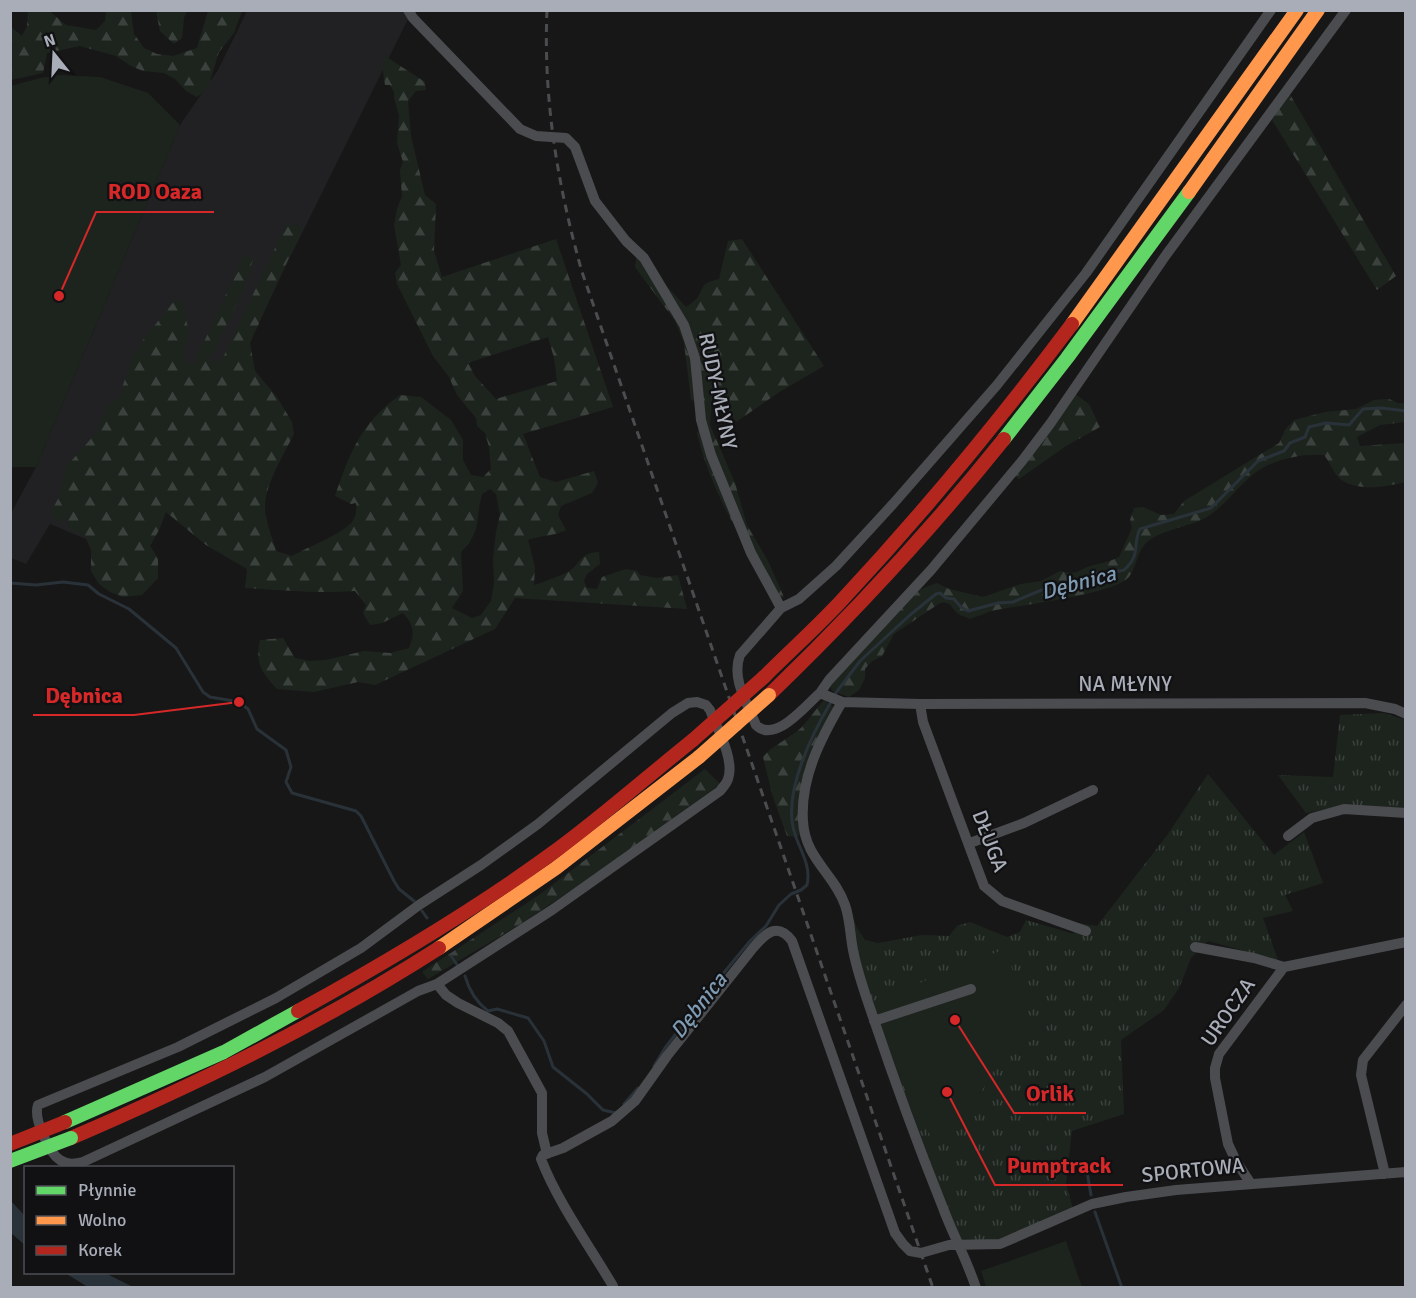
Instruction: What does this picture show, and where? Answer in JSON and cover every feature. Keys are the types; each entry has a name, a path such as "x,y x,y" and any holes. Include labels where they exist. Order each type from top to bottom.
{"main road":[{"path":"10,1144 224,1052 370,972 441,928 558,849 693,740 820,623 963,464 1112,268 1297,10"},
{"path":"10,1161 71,1138 230,1067 302,1030 379,986 452,940 566,862 699,757 832,635 885,578 993,453 1081,339 1318,10"}],"street":[{"name":"RUDY-MŁYNY","path":"408,10 413,18 520,129 536,136 566,138 575,147 595,201 626,241 644,258 684,325 695,358 701,420 711,455 752,553 782,609"},
{"path":"1271,10 1086,273 997,385 836,566 799,599 782,609 740,655 735,672 756,725 761,730 772,731 780,728 820,693 829,680 931,570 1022,461 1186,227 1346,10"},
{"path":"820,693 842,702 825,731 807,777 802,820 804,831 814,859 837,887 846,907 853,951 874,1021 957,1245 967,1261 976,1287"},
{"path":"697,702 706,705 729,759 728,779 720,791 552,910 437,984 418,991 265,1077 83,1162 74,1164 62,1161 55,1156 37,1123 38,1106 178,1047 276,998 361,948 418,905 481,865 538,824 672,713 688,703 697,702"},
{"name":"NA MŁYNY","path":"842,702 920,704 1340,703 1365,704 1395,709 1406,714"},
{"name":"DŁUGA","path":"920,704 923,722 970,843 984,886 1002,901 1086,932"},
{"path":"970,843 1024,823 1093,790"},
{"path":"1288,836 1312,818 1344,809 1406,813"},
{"name":"SPORTOWA","path":"547,1154 582,1138 621,1115 753,948 764,935 777,930 787,934 792,941 895,1233 910,1251 921,1253 957,1245 1000,1244 1092,1204 1126,1197 1251,1184 1406,1172"},
{"path":"1195,947 1254,958 1284,967 1406,942"},
{"name":"UROCZA","path":"1251,1184 1228,1144 1215,1068 1219,1054 1284,967"},
{"path":"437,984 452,999 498,1023 508,1031 542,1093 542,1133 547,1154 543,1155 541,1160 613,1286"},
{"path":"874,1021 971,989"},
{"path":"1385,1174 1361,1075 1362,1060 1406,1005"}],"shaded area":[{"path":"247,11 412,11 165,510 143,563 50,524 26,564 11,558 10,515 36,467 180,125 218,70"},
{"path":"10,1200 24,1215 24,1244 11,1233"},
{"path":"67,1274 107,1274 133,1287 88,1287"}],"green space":[{"path":"48,10 66,25 96,30 105,21 106,11 131,11 134,34 144,48 157,54 173,56 197,48 208,11 242,11 234,33 219,52 208,88 197,97 164,73 143,71 116,56 80,46 47,53 43,73 11,80 11,27 22,36 27,26 28,11"},
{"path":"156,11 187,11 182,38 174,44 160,31"},
{"path":"385,56 425,82 426,90 416,91 408,101 411,136 425,195 436,204 434,251 442,277 556,239 613,407 523,434 540,477 556,482 594,471 598,483 592,493 561,506 558,515 566,530 528,540 535,567 534,585 568,572 585,556 599,552 600,564 587,574 584,581 587,588 597,589 602,577 626,569 656,578 678,575 687,609 515,598 495,629 375,685 358,682 314,692 277,689 261,667 258,655 260,640 283,638 295,658 309,661 326,660 364,651 390,653 409,648 413,633 411,625 403,613 382,623 370,625 363,613 366,605 355,591 313,592 245,588 247,569 206,545 166,512 150,546 158,558 158,578 142,595 123,597 99,584 91,571 91,550 85,536 70,529 66,519 57,523 51,512 59,497 66,467 97,432 108,406 119,397 131,361 143,340 176,299 183,305 189,333 182,358 193,366 244,255 253,259 244,289 209,360 221,362 287,223 303,227 250,343 255,371 277,397 292,422 294,434 275,470 266,500 266,519 276,551 292,556 333,535 352,522 356,513 356,503 351,504 335,496 346,466 366,428 400,395 421,397 451,420 463,440 463,460 471,475 483,477 491,469 485,433 477,426 476,418 457,395 449,377 433,356 397,284 395,273 401,265 394,225 402,196 400,170 403,162 397,143 399,115 394,92 390,85 385,85 382,65","holes":["548,337 557,381 496,399 475,376 468,363","490,489 496,494 500,515 493,559 494,583 491,601 481,615 472,618 452,608 463,591 461,552 468,545 475,531 482,494"]},
{"path":"61,75 100,77 148,93 180,125 36,467 11,467 11,86"},
{"path":"1288,91 1396,276 1377,290 1272,120"},
{"path":"742,239 824,366 781,391 736,422 717,393 712,400 710,425 735,483 747,525 768,561 784,597 777,600 731,519 711,477 697,433 701,426 699,402 691,400 684,343 675,321 635,267 637,254 686,307 698,297 705,285 719,279 728,241"},
{"path":"1072,392 1089,404 1100,427 1066,446 1019,479 1012,474"},
{"path":"1389,399 1405,403 1405,422 1380,425 1357,437 1360,446 1405,443 1405,482 1372,487 1355,486 1338,477 1324,455 1305,455 1276,462 1258,470 1207,517 1151,539 1142,548 1129,577 1120,583 1087,594 996,610 970,619 960,615 949,604 940,603 894,634 882,656 871,662 865,669 865,678 859,690 849,697 832,691 830,684 921,589 937,583 949,589 983,597 1021,584 1041,581 1060,571 1076,572 1113,560 1119,557 1132,528 1130,520 1134,508 1143,507 1161,515 1174,514 1184,501 1279,443 1285,430 1294,420 1325,412 1356,409 1374,400"},
{"path":"824,700 835,708 800,790 798,803 800,835 787,836 772,794 763,757 802,727"},
{"path":"1384,713 1405,720 1405,811 1336,807 1306,813 1278,775 1333,777 1340,715"},
{"path":"705,769 720,784 615,861 522,923 428,979 422,972 539,895"},
{"path":"1208,774 1274,855 1304,832 1323,883 1285,895 1293,911 1263,918 1278,960 1208,941 1191,958 1179,988 1164,1010 1121,1040 1124,1114 1072,1131 1066,1183 1073,1209 992,1242 963,1241 958,1237 861,974 850,912 865,940 878,943 922,935 949,936 957,926 970,922 1007,937 1020,932 1026,920 1074,934 1078,923 1097,926 1168,834"},
{"path":"1005,949 1037,1038 1004,1054 978,1097 944,1136 931,1138 915,1097 909,1100 872,1002"},
{"path":"1066,1241 1082,1287 986,1287 981,1271"}],"waterway":[{"name":"Dębnica","path":"835,694 860,661 936,594 940,593 946,598 954,599 968,611 998,603 1013,602 1044,589 1067,589 1082,581 1095,580 1124,570 1135,554 1140,529 1211,508 1258,461 1284,451 1290,443 1305,437 1309,427 1326,423 1349,425 1363,409 1382,408 1406,411"},
{"name":"Dębnica","path":"10,583 36,585 63,582 88,585 99,594 129,609 176,648 203,692 210,697 239,702 248,709 257,729 286,750 291,767 286,782 292,793 356,811 361,816 394,881 399,889 414,901"},
{"name":"Dębnica","path":"654,1066 707,993 750,941 766,926 779,905 791,894 807,885 806,862 793,827 793,796 802,762 831,702"},
{"name":"Dębnica","path":"422,911 427,918"},
{"name":"Dębnica","path":"451,956 458,966"},
{"name":"Dębnica","path":"465,976 474,995 488,1011 497,1009 528,1018 544,1041 553,1067 603,1110 616,1113"},
{"name":"Dębnica","path":"624,1104 638,1088"},
{"path":"1086,1166 1091,1195"},
{"path":"1095,1212 1122,1288"}],"railway":[{"path":"547,10 547,77 554,143 566,208 582,272 933,1288"}],"traffic: fast":[{"path":"1004,439 1067,358 1189,192"},
{"path":"65,1122 224,1052 298,1011"},
{"path":"10,1161 71,1138"}],"traffic: slow":[{"path":"1072,324 1297,10"},
{"path":"1189,192 1318,10"},
{"path":"699,757 769,695"},
{"path":"439,948 556,868 699,757"}],"traffic: jam":[{"path":"764,677 833,610 932,499 1072,324"},
{"path":"769,695 891,571 1004,439"},
{"path":"693,740 764,677"},
{"path":"298,1011 364,974 495,893 592,823 693,740"},
{"path":"71,1138 166,1096 305,1027 439,948"},
{"path":"10,1144 65,1122"}],"place":[{"name":"ROD Oaza","path":"59,296"},
{"name":"Dębnica","path":"239,702"},
{"name":"Orlik","path":"955,1020"},
{"name":"Pumptrack","path":"947,1092"}]}
